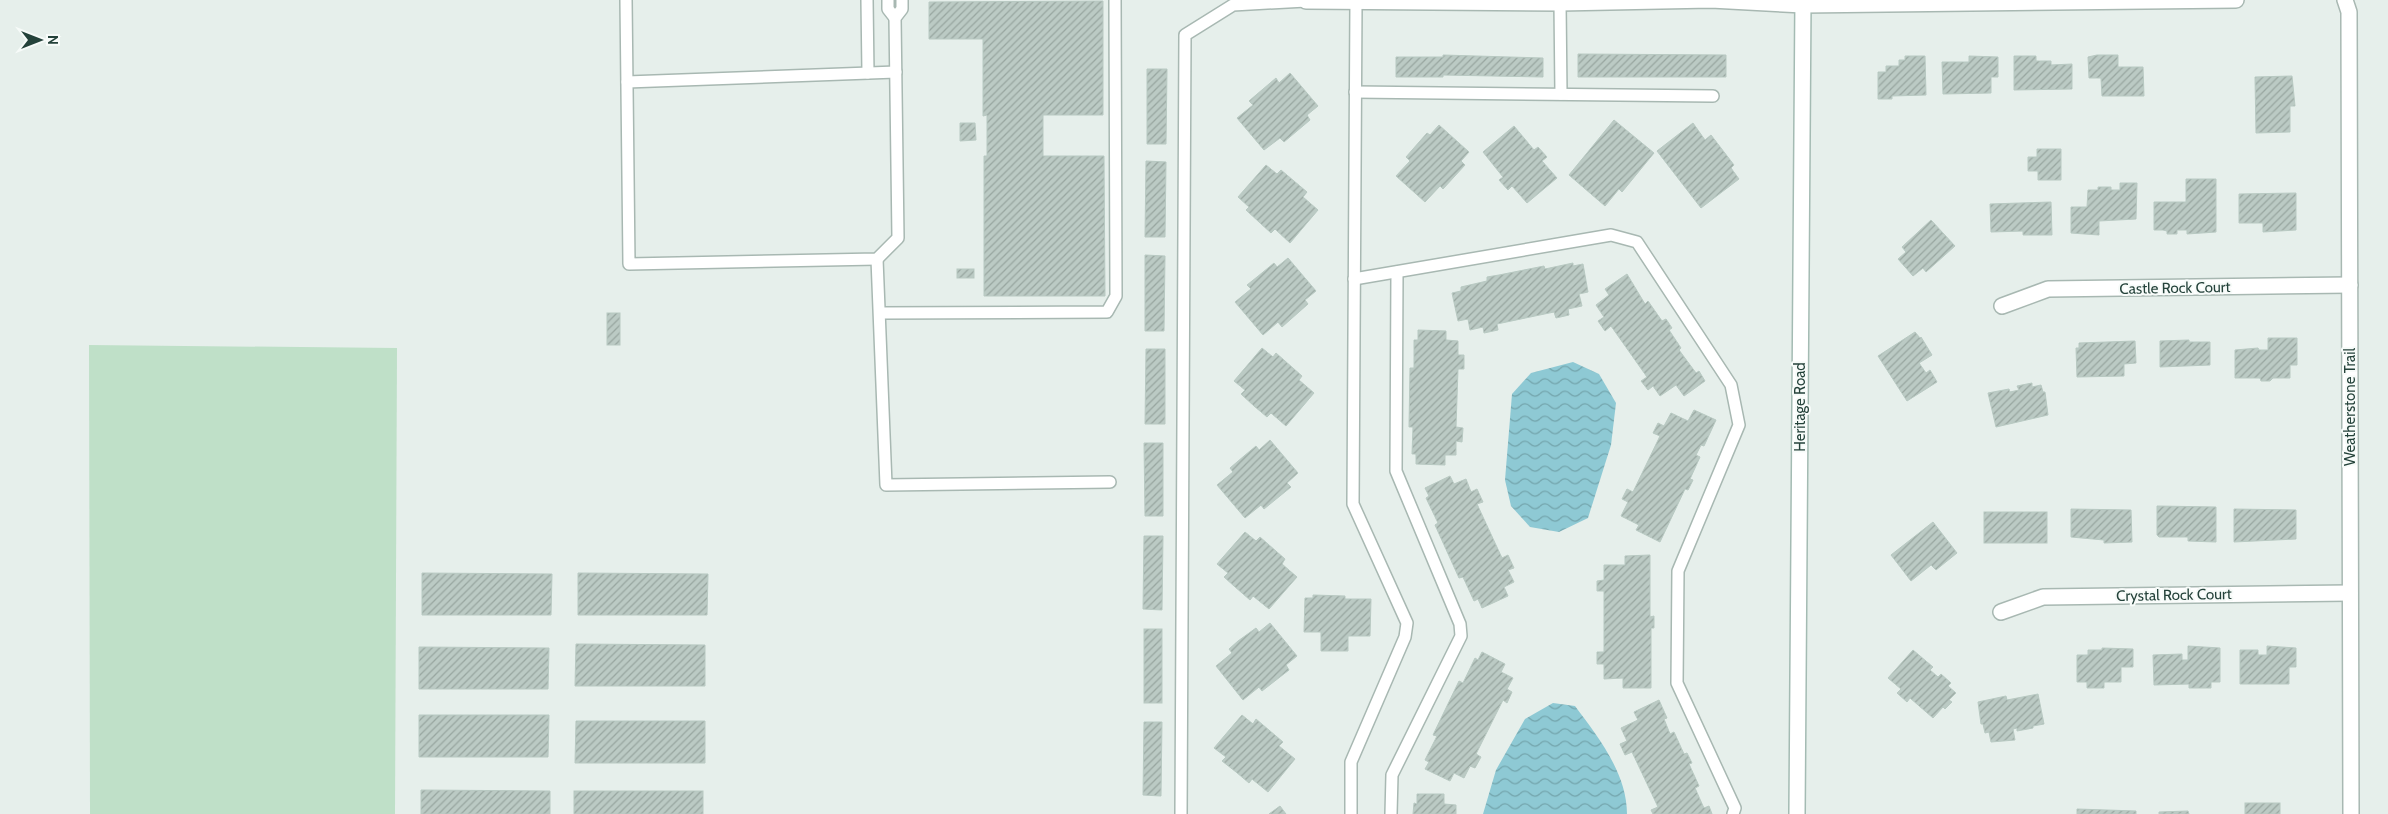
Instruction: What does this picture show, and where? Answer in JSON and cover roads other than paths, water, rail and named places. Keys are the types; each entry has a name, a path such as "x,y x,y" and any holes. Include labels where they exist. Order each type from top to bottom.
{"street":[{"path":"1306,0 1560,3 1711,0 1963,2 2236,0"},
{"name":"Weatherstone Trail","path":"2345,0 2349,12 2351,814"},
{"name":"Heritage Road","path":"1797,814 1803,2"},
{"name":"Castle Rock Court","path":"2002,306 2048,289 2350,285"},
{"name":"Crystal Rock Court","path":"2000,612 2042,597 2350,593"}],"lane":[{"path":"626,0 629,264 878,259 898,238 896,18 902,9 902,0"},
{"path":"867,0 868,73"},
{"path":"888,0 888,9 896,18"},
{"path":"880,313 1107,312 1116,296 1115,0"},
{"path":"1181,814 1185,35 1233,5 1306,0"},
{"path":"1351,814 1351,762 1405,637 1406,623 1353,504 1356,2"},
{"path":"1560,3 1561,94"},
{"path":"627,82 896,72"},
{"path":"1355,92 1713,96"},
{"path":"1354,279 1611,234 1637,242 1732,385 1739,425 1678,571 1677,683 1735,808 1733,814"},
{"path":"878,259 886,485 1110,482"},
{"path":"1391,814 1392,775 1461,636 1460,624 1396,470 1397,272"}],"water":[{"path":"1573,362 1599,374 1616,403 1611,445 1588,518 1559,532 1530,527 1511,506 1505,480 1512,394 1531,373"},
{"path":"1553,703 1575,706 1602,743 1617,770 1622,784 1627,814 1483,814 1496,770 1525,719"}]}
